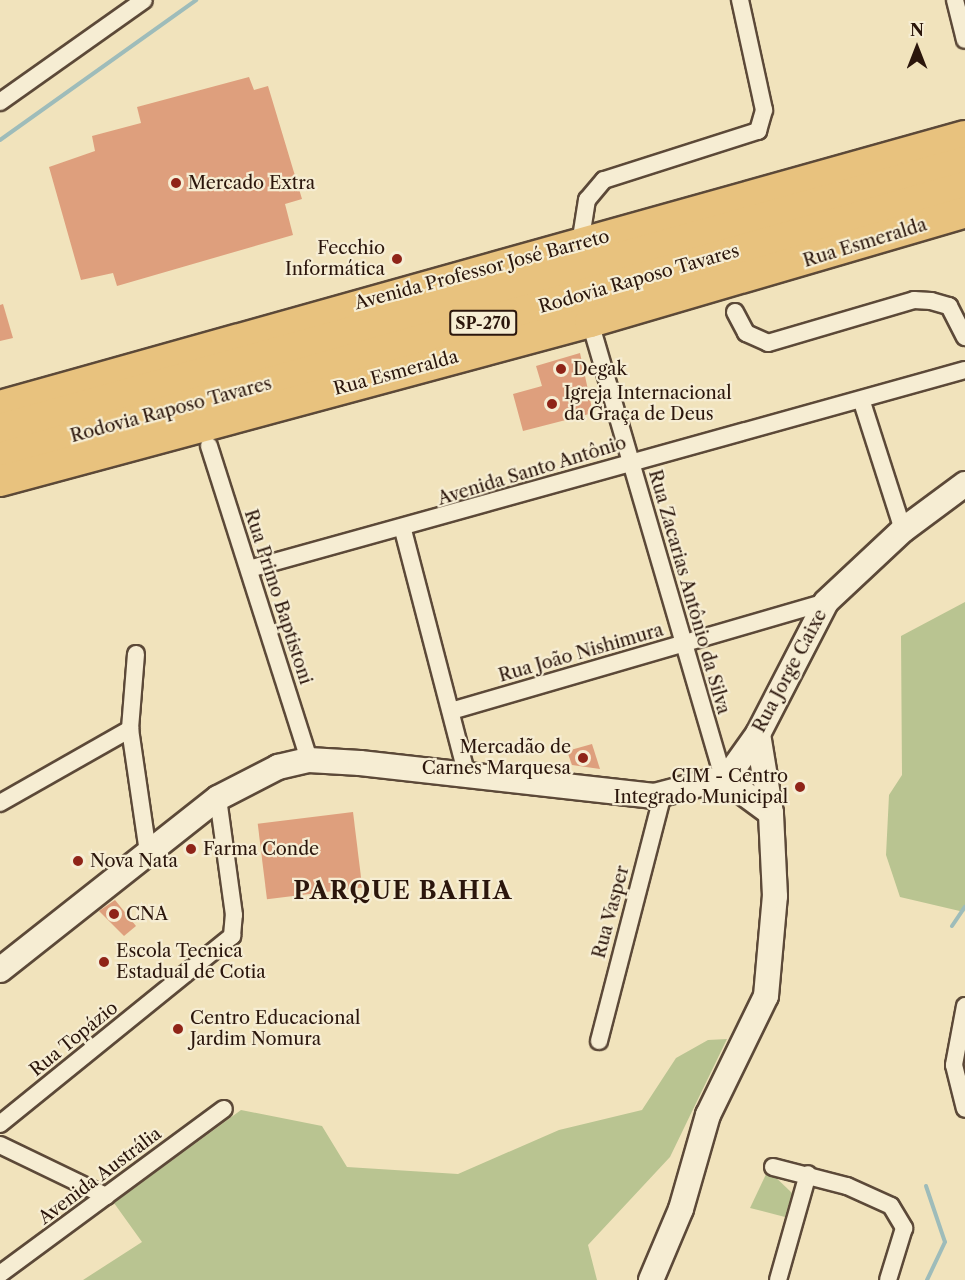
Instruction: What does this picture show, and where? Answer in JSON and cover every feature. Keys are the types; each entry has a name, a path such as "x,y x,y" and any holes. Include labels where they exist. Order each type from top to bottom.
{"highway":[{"name":"Avenida Professor José Barreto","path":"0,406 965,136"},
{"name":"Rodovia Raposo Tavares","path":"0,429 965,162"},
{"name":"Rodovia Raposo Tavares","path":"0,458 965,187"},
{"name":"Rua Esmeralda","path":"0,481 590,322 965,212"},
{"path":"507,316 756,275"}],"main road":[{"name":"Rua Jorge Caixe","path":"725,776 758,734 826,602 903,530 965,484"},
{"path":"651,1280 681,1209 708,1115 766,996 775,896 771,813 758,734"},
{"path":"0,970 218,798 252,778 309,760 467,776 561,790 663,794 725,776 771,813"}],"street":[{"path":"0,102 144,0"},
{"path":"580,244 582,212 594,189 622,172 758,131 764,110 740,0"},
{"path":"955,0 965,40"},
{"path":"735,312 746,333 768,343 914,300 931,300 949,306 965,333"},
{"name":"Rua Zacarias Antônio da Silva","path":"590,322 683,644 725,776"},
{"name":"Avenida Santo Antônio","path":"249,569 402,530 631,461 862,402 965,370"},
{"path":"862,402 903,530"},
{"name":"Rua Primo Baptistoni","path":"209,446 309,760"},
{"path":"402,530 467,776"},
{"name":"Rua João Nishimura","path":"451,711 826,602"},
{"path":"136,654 130,729 148,852"},
{"path":"0,803 130,729"},
{"name":"Rua Vasper","path":"599,1041 663,794"},
{"name":"Rua Topázio","path":"0,1124 232,936 234,915 218,798"},
{"path":"965,1006 954,1065 965,1109"},
{"name":"Avenida Austrália","path":"0,1274 224,1109"},
{"path":"0,1145 106,1196"},
{"path":"774,1167 808,1174 872,1195 899,1214 903,1240 888,1280"},
{"path":"778,1280 808,1174"}],"green space":[{"path":"965,602 964,912 900,897 886,855 889,795 902,775 901,636"},
{"path":"727,1039 670,1157 588,1245 597,1280 83,1280 142,1242 114,1203 241,1110 322,1126 347,1167 458,1174 559,1130 642,1110 676,1058 708,1040"},
{"path":"768,1170 792,1193 785,1217 750,1208"}],"building":[{"name":"Mercado Extra","path":"249,77 254,90 268,86 302,199 285,204 293,235 117,286 113,273 81,280 49,167 95,151 92,136 141,123 137,107"},
{"path":"3,304 13,338 0,341 0,305"},
{"name":"Igreja Internacional da Graça de Deus","path":"580,353 593,413 523,431 513,394 542,386 536,366"},
{"name":"Mercadão de Carnes Marquesa","path":"592,744 600,769 572,765 567,751"},
{"path":"353,812 362,887 267,899 258,824"},
{"name":"CNA","path":"115,900 136,926 124,936 99,911"}],"waterway":[{"path":"0,140 196,0"},
{"path":"952,926 965,907"},
{"path":"926,1186 945,1242 927,1280"}],"place":[{"name":"Mercado Extra","path":"176,183"},
{"name":"Fecchio Informática","path":"397,259"},
{"name":"Degak","path":"561,369"},
{"name":"Igreja Internacional da Graça de Deus","path":"552,404"},
{"name":"Mercadão de Carnes Marquesa","path":"583,758"},
{"name":"CIM - Centro Integrado Municipal","path":"800,787"},
{"name":"Farma Conde","path":"191,849"},
{"name":"Nova Nata","path":"78,861"},
{"name":"CNA","path":"114,914"},
{"name":"Escola Tecnica Estadual de Cotia","path":"104,962"},
{"name":"Centro Educacional Jardim Nomura","path":"178,1029"}],"district":[{"name":"PARQUE BAHIA","path":"403,891"}]}
